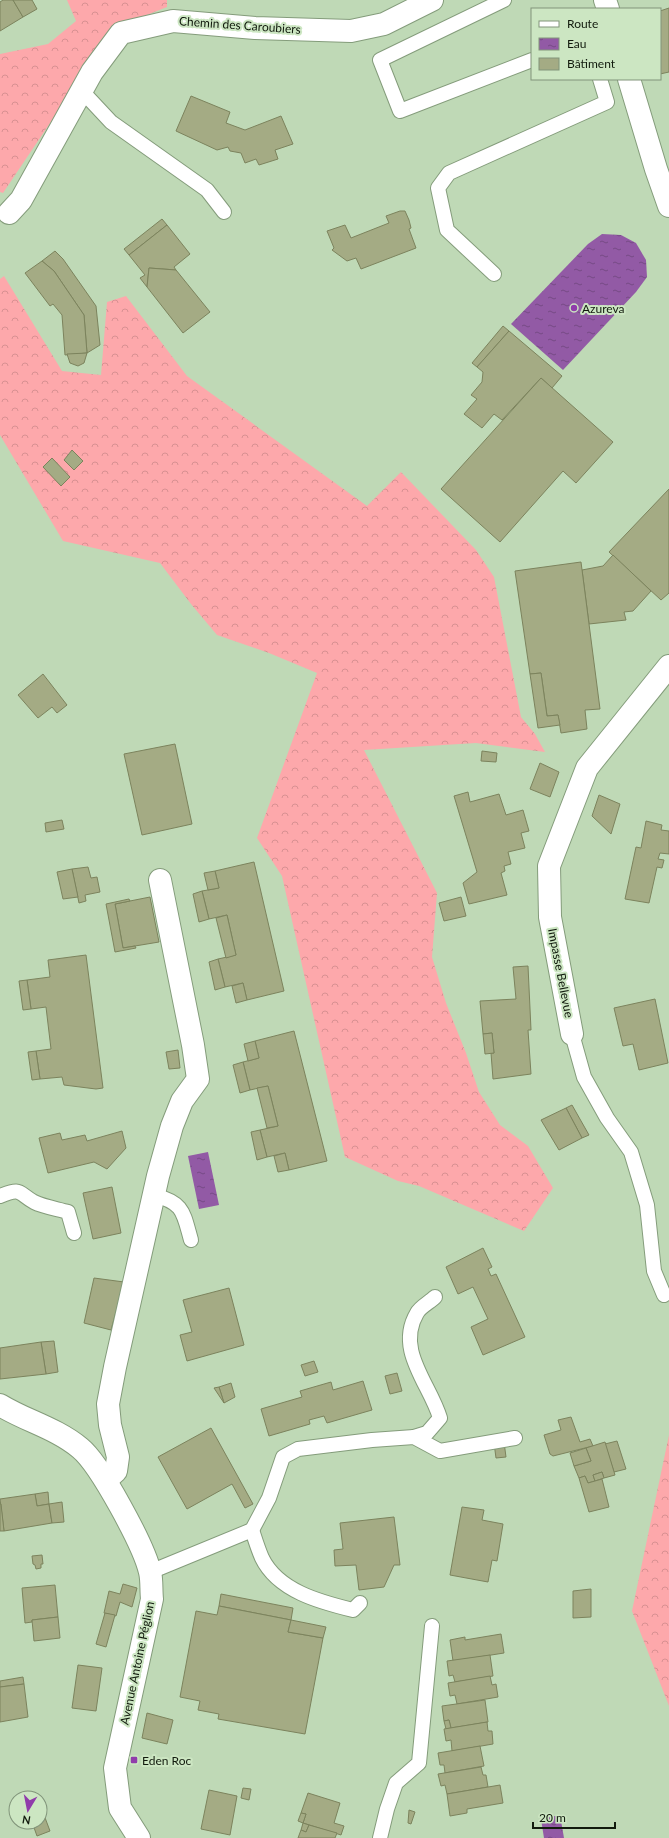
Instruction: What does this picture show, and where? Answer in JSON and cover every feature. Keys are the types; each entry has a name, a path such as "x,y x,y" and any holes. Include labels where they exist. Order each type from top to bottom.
{"street":[{"name":"Chemin des Caroubiers","path":"5,211 21,200 92,72 121,33 173,20 255,28 351,30 384,24 432,0"},
{"path":"629,80 656,169 669,206"},
{"name":"Impasse Bellevue","path":"572,1034 550,917 549,866 587,768 669,666"},
{"path":"106,1480 116,1471 118,1457 110,1425 108,1404 154,1195 172,1126 182,1101 198,1079 193,1045 160,880"},
{"name":"Avenue Antoine Péglion","path":"0,1405 60,1434 82,1449 106,1480 141,1548 150,1572 152,1599 115,1768 120,1808 139,1838"}],"lane":[{"path":"504,0 380,60 400,111 531,60"},
{"path":"494,274 448,230 438,188 448,173 607,102 600,80"},
{"path":"82,91 111,122 207,190 224,212"},
{"name":"Impasse Bellevue","path":"572,1034 584,1077 607,1118 631,1152 647,1204 654,1271 664,1295"},
{"path":"0,1196 10,1192 21,1192 35,1202 68,1212 74,1234"},
{"path":"154,1195 170,1199 183,1211 191,1240"},
{"path":"150,1572 179,1562 252,1530 269,1498 283,1457 298,1449 372,1440 414,1437 427,1433 440,1418 436,1404 424,1384 409,1346 410,1327 417,1312 436,1297"},
{"path":"414,1437 440,1451 515,1438"},
{"path":"252,1530 263,1559 275,1576 293,1589 314,1600 353,1610 360,1603"},
{"path":"380,1838 387,1809 396,1783 419,1763 432,1626"}],"green space":[{"path":"67,0 167,0 167,7 114,28 3,193 0,192 0,54 48,44 76,21"},
{"path":"4,276 62,371 101,375 107,302 126,296 187,376 367,506 401,472 476,550 494,577 521,717 535,734 545,752 476,743 364,750 437,893 432,957 446,1003 466,1053 479,1092 500,1125 528,1146 553,1188 524,1231 419,1186 398,1181 345,1157 282,876 257,838 317,673 269,653 217,635 160,563 63,541 0,435 0,279"},
{"path":"669,1435 669,1706 632,1611"}],"water":[{"name":"Azureva","path":"602,234 621,235 636,243 646,260 647,277 636,292 563,370 511,324 588,244"},
{"path":"208,1152 219,1205 199,1209 188,1156"},
{"path":"560,1815 564,1838 544,1838 541,1819"}],"building":[{"path":"3,0 13,0 23,17 0,31 0,2"},
{"path":"13,0 32,0 37,9 23,17"},
{"path":"669,8 669,72 661,74 661,11"},
{"path":"191,96 230,112 226,123 245,130 281,116 293,144 275,150 278,159 259,165 256,159 245,163 241,153 230,151 228,147 217,150 176,131"},
{"path":"400,211 405,211 409,220 411,228 409,229 416,248 361,269 356,258 347,261 332,250 334,248 327,231 345,225 351,238 389,223 386,216"},
{"path":"162,219 167,225 129,255 124,249"},
{"path":"167,225 190,254 174,267 176,270 149,268 147,287 140,278 145,275 129,255"},
{"path":"55,251 63,259 96,306 100,345 87,353 84,315 54,271 42,261"},
{"path":"42,261 54,271 84,315 87,353 65,355 62,315 53,304 50,306 25,273"},
{"path":"149,268 176,270 210,312 183,333 147,287"},
{"path":"503,326 509,331 477,367 472,363"},
{"path":"509,331 562,376 552,388 541,378 502,420 494,414 482,428 464,414 477,399 471,395 482,382 483,372 477,367"},
{"path":"87,353 84,363 78,366 70,363 67,354"},
{"path":"541,378 613,442 576,483 563,471 500,542 441,489"},
{"path":"72,450 83,461 74,470 64,460"},
{"path":"52,458 70,477 61,486 43,467"},
{"path":"669,489 669,593 661,600 609,552"},
{"path":"613,555 651,591 633,611 624,612 626,620 589,624 582,570 603,566"},
{"path":"581,562 600,709 585,710 587,729 561,733 558,715 547,716 541,673 530,674 515,571"},
{"path":"541,673 547,716 558,715 560,725 538,728 530,674"},
{"path":"43,674 67,705 57,713 52,707 38,718 18,695"},
{"path":"175,744 192,824 142,835 124,754"},
{"path":"482,751 497,753 496,762 481,761"},
{"path":"540,763 559,772 550,797 530,789"},
{"path":"468,792 470,802 499,794 506,815 523,810 529,831 521,833 525,848 508,852 511,864 504,866 505,871 501,873 507,895 469,904 463,883 477,872 454,796"},
{"path":"599,795 620,804 611,834 592,816"},
{"path":"62,820 64,829 46,832 45,823"},
{"path":"646,821 662,825 661,830 669,831 669,854 660,853 658,859 664,860 662,868 657,867 649,903 625,899 636,847 641,848"},
{"path":"254,862 284,991 247,1000 243,983 225,987 218,959 236,955 227,915 209,919 202,891 219,888 215,871"},
{"path":"88,867 91,878 97,877 100,892 85,895 86,901 79,903 72,869"},
{"path":"72,869 78,897 63,899 57,872"},
{"path":"215,871 219,888 208,890 204,873"},
{"path":"202,891 209,919 199,922 193,894"},
{"path":"150,897 159,942 123,948 115,904"},
{"path":"461,897 466,916 444,921 439,903"},
{"path":"129,899 130,901 115,904 123,948 135,946 136,948 115,952 106,904"},
{"path":"227,915 236,955 226,958 216,918"},
{"path":"86,955 103,1088 96,1089 64,1085 62,1077 40,1079 36,1051 51,1049 46,1007 31,1009 27,980 50,977 48,960"},
{"path":"218,959 225,987 215,990 209,962"},
{"path":"528,966 531,1030 528,1030 531,1074 493,1079 491,1053 494,1053 492,1033 483,1034 480,1001 516,999 513,967"},
{"path":"27,980 31,1009 23,1010 19,981"},
{"path":"243,983 247,1000 236,1003 232,986"},
{"path":"655,999 668,1063 639,1070 633,1044 623,1046 614,1008"},
{"path":"294,1031 327,1161 289,1170 285,1153 267,1157 260,1130 278,1126 268,1086 250,1090 243,1062 259,1058 255,1041"},
{"path":"492,1033 494,1053 485,1054 483,1034"},
{"path":"255,1041 259,1058 248,1061 244,1044"},
{"path":"178,1050 180,1068 169,1069 166,1052"},
{"path":"36,1051 40,1079 32,1080 28,1052"},
{"path":"243,1062 250,1090 240,1093 233,1065"},
{"path":"268,1086 278,1126 267,1128 257,1088"},
{"path":"572,1105 589,1135 582,1138 566,1108"},
{"path":"566,1108 582,1138 559,1150 541,1120"},
{"path":"260,1130 267,1157 257,1160 251,1132"},
{"path":"122,1131 126,1148 107,1169 94,1162 48,1173 39,1138 60,1133 62,1140 85,1135 87,1141"},
{"path":"285,1153 289,1170 278,1172 274,1156"},
{"path":"112,1187 121,1233 93,1239 83,1193"},
{"path":"483,1248 492,1267 488,1269 491,1276 496,1274 525,1337 483,1355 471,1327 488,1319 473,1287 458,1294 446,1267"},
{"path":"94,1278 124,1282 111,1330 84,1323"},
{"path":"229,1288 244,1345 187,1361 180,1335 192,1332 183,1300"},
{"path":"54,1341 58,1372 46,1374 41,1342"},
{"path":"41,1342 46,1374 0,1379 0,1348"},
{"path":"314,1361 318,1372 305,1376 301,1365"},
{"path":"397,1373 402,1391 390,1394 385,1376"},
{"path":"363,1381 372,1410 327,1423 324,1416 309,1420 310,1424 269,1436 261,1409 302,1397 300,1391 331,1382 333,1390"},
{"path":"231,1383 235,1397 224,1403 219,1387"},
{"path":"219,1387 224,1403 214,1388"},
{"path":"571,1417 580,1442 590,1439 593,1446 553,1456 550,1454 544,1435 561,1430 558,1420"},
{"path":"211,1428 253,1504 245,1508 232,1484 187,1509 158,1457"},
{"path":"617,1441 626,1469 614,1472 605,1444"},
{"path":"504,1442 506,1457 496,1458 494,1443"},
{"path":"605,1442 615,1475 604,1478 602,1472 593,1475 595,1481 588,1483 585,1476 579,1478 574,1466 591,1461 586,1448"},
{"path":"586,1448 591,1461 574,1466 570,1453"},
{"path":"602,1472 604,1478 595,1481 593,1475"},
{"path":"585,1476 588,1483 602,1479 609,1507 589,1512 579,1478"},
{"path":"48,1492 49,1504 37,1506 35,1494"},
{"path":"35,1494 37,1506 49,1504 52,1523 4,1531 0,1499"},
{"path":"62,1502 64,1522 52,1523 49,1504"},
{"path":"1,1504 4,1531 0,1531"},
{"path":"462,1507 484,1510 482,1520 503,1524 497,1561 492,1560 488,1582 450,1575"},
{"path":"394,1517 400,1565 394,1565 384,1587 359,1590 356,1565 335,1566 334,1550 343,1549 340,1523"},
{"path":"42,1555 43,1564 41,1564 41,1568 36,1569 35,1565 33,1564 32,1556"},
{"path":"123,1584 137,1588 132,1607 120,1602 116,1616 104,1613 109,1591 120,1594"},
{"path":"55,1585 58,1617 32,1620 32,1622 25,1623 22,1588"},
{"path":"591,1589 591,1617 573,1618 573,1591"},
{"path":"221,1594 293,1608 291,1620 219,1606"},
{"path":"219,1606 291,1620 288,1632 323,1638 305,1734 218,1719 219,1714 198,1710 200,1701 180,1697 196,1611 217,1615"},
{"path":"105,1613 115,1615 106,1647 96,1644"},
{"path":"58,1617 60,1638 34,1641 32,1620"},
{"path":"291,1620 326,1627 323,1638 288,1632"},
{"path":"501,1634 504,1653 453,1661 450,1640 465,1637 465,1640"},
{"path":"490,1655 493,1676 455,1682 453,1675 449,1676 447,1661"},
{"path":"78,1665 102,1668 96,1711 72,1708"},
{"path":"490,1676 492,1685 496,1684 498,1697 457,1704 455,1695 450,1696 448,1683"},
{"path":"23,1677 24,1684 0,1687 0,1681"},
{"path":"24,1684 28,1717 0,1722 0,1687"},
{"path":"485,1700 488,1722 451,1728 449,1720 444,1721 442,1706"},
{"path":"147,1713 173,1720 167,1744 142,1738"},
{"path":"449,1720 451,1728 446,1729 444,1721"},
{"path":"487,1722 488,1731 492,1731 493,1744 452,1751 451,1740 446,1741 444,1729"},
{"path":"480,1746 484,1766 445,1773 444,1765 440,1765 438,1753"},
{"path":"481,1767 483,1775 486,1775 488,1787 447,1794 445,1785 441,1786 438,1774"},
{"path":"500,1785 503,1803 467,1809 467,1813 450,1816 447,1794"},
{"path":"243,1788 251,1789 249,1800 241,1798"},
{"path":"209,1790 237,1796 230,1835 201,1829"},
{"path":"308,1793 340,1803 334,1823 344,1826 341,1835 303,1823 306,1814 301,1813"},
{"path":"409,1810 415,1812 411,1824 408,1823"},
{"path":"301,1813 306,1814 303,1823 298,1821"},
{"path":"303,1823 309,1825 306,1832 301,1830"},
{"path":"309,1825 337,1833 335,1838 298,1838 301,1830 306,1832"},
{"path":"48,1826 50,1831 37,1836 35,1830 48,1830"}],"place":[{"name":"Azureva","path":"574,308"},
{"name":"Eden Roc","path":"134,1760"}]}
